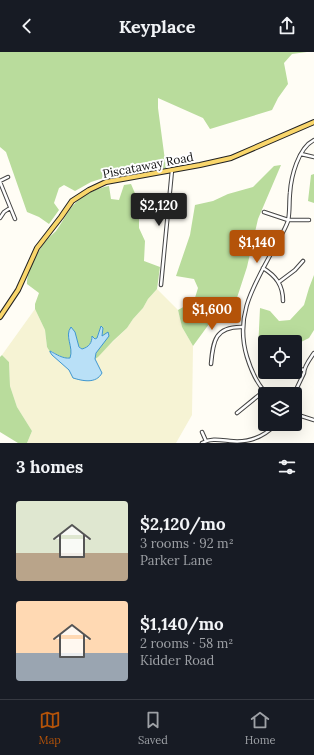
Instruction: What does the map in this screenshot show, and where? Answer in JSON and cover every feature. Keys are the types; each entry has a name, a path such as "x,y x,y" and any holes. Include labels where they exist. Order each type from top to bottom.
{"main road":[{"name":"Piscataway Road","path":"0,317 18,290 36,250 74,199 95,186 106,182 230,158 314,122"}],"street":[{"path":"262,387 254,375 244,346 244,314 249,296 286,226 288,220 290,188 301,154 306,146 314,140"},
{"path":"301,154 314,157"},
{"path":"161,285 172,170"},
{"path":"8,177 0,181 15,219"},
{"path":"0,218 4,212 10,208"},
{"path":"264,212 288,220 308,220"},
{"path":"279,282 303,262"},
{"path":"263,268 272,273 279,282 283,293 283,301"},
{"path":"211,364 213,344 218,335 230,327 243,327"},
{"path":"297,387 304,370 314,353"},
{"path":"237,413 258,396"},
{"path":"302,416 314,420"},
{"path":"202,443 214,439 223,442 249,440 268,431"},
{"path":"202,432 206,441"}],"shaded area":[{"path":"157,289 178,310 182,327 193,346 192,415 176,443 27,443 32,431 17,407 10,386 9,362 2,355 35,309 45,330 47,347 52,355 69,370 73,378 99,366 95,359 127,328"}],"green space":[{"path":"0,52 307,52 292,54 284,63 288,84 272,110 210,129 203,118 158,98 166,168 116,174 91,182 75,191 64,185 59,188 54,203 59,210 49,224 39,217 27,212 6,152 0,147"},
{"path":"281,165 258,219 247,267 234,307 212,320 193,346 182,327 178,310 194,301 198,288 194,279 176,276 190,235 195,205 213,201 228,194 253,187 274,166"},
{"path":"314,174 314,203 308,201 311,175"},
{"path":"131,184 137,198 139,228 145,241 144,261 160,267 157,289 127,328 95,359 106,335 102,336 103,328 101,326 97,338 96,339 92,336 90,344 82,349 78,344 77,338 68,336 71,349 70,358 63,357 51,351 50,352 47,347 45,330 35,309 35,304 39,293 27,284 28,274 33,262 45,242 56,231 76,202 87,194 109,186 111,199 119,200 124,185"},
{"path":"314,275 314,330 309,338 302,342 302,335 259,335 260,308 270,311 279,321 290,320 304,305"},
{"path":"2,355 9,362 10,386 17,407 32,431 27,443 18,443 0,432 0,357"}],"water":[{"path":"101,326 103,328 102,336 108,332 109,336 96,353 95,359 102,373 96,379 89,381 73,378 69,370 52,355 50,351 62,357 70,358 71,350 68,334 71,327 75,332 79,347 82,349 90,344 92,336 95,339 97,338"}]}
